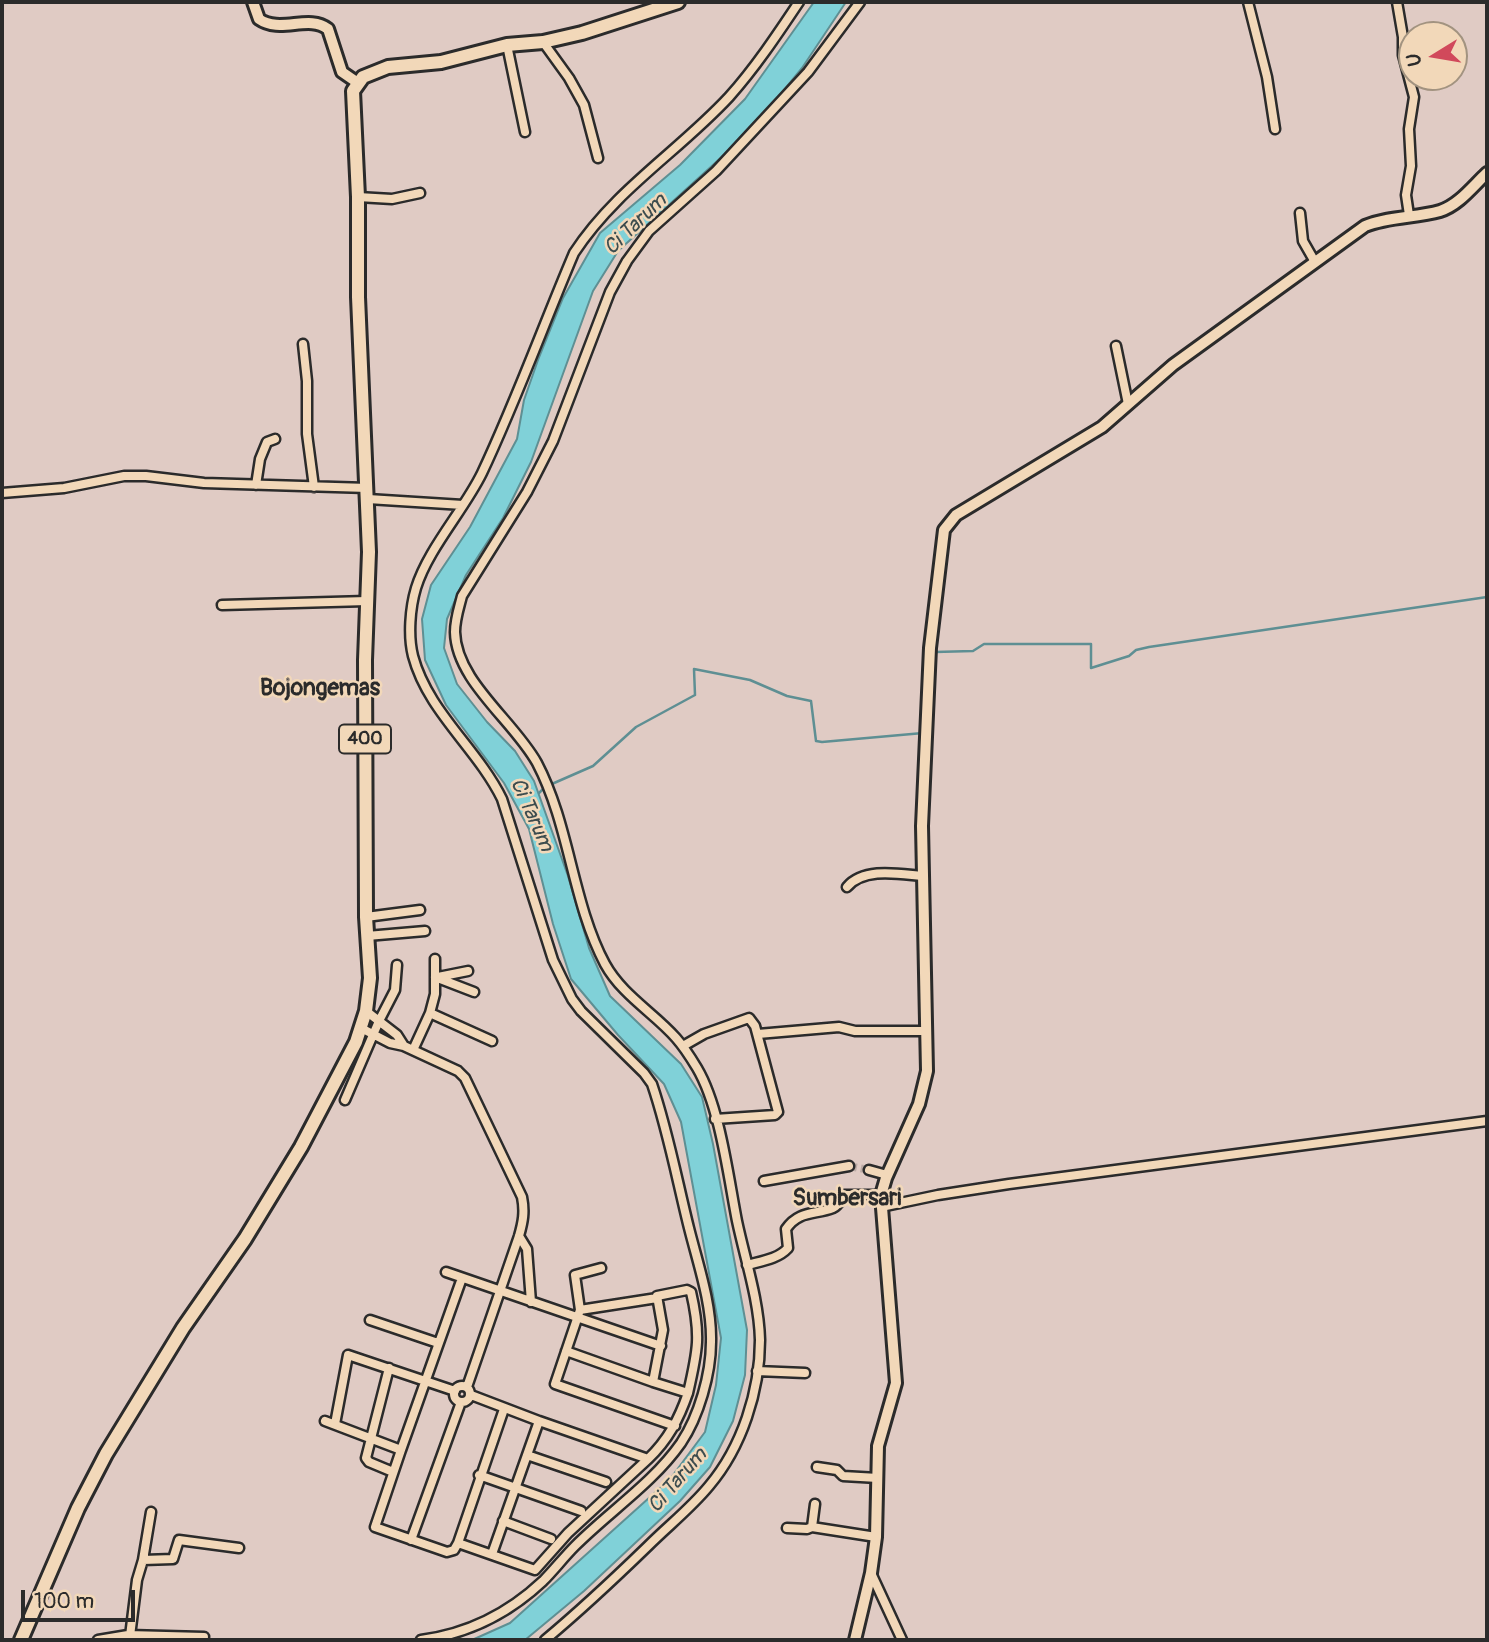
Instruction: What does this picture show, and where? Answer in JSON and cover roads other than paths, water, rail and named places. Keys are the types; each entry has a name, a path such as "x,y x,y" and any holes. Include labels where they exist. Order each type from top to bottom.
{"main road":[{"path":"358,83 363,76 388,67 441,62 507,45 543,42 582,33 678,2"},
{"name":"400","path":"21,1640 78,1508 106,1454 183,1328 246,1238 301,1147 361,1028 366,1011 370,978 366,917 369,552 358,298 358,197 352,100 358,83"}],"street":[{"path":"253,2 259,19 269,25 317,23 328,29 342,72 358,83"},
{"path":"422,1640 443,1638 470,1629 518,1601 543,1581 575,1545 667,1460 692,1422 706,1378 711,1342 701,1276 652,1084 582,1011 562,982 502,799 493,780 429,695 412,654 410,638 416,587 481,474 574,253 589,230 623,193 728,97 771,44 799,2"},
{"path":"545,1640 710,1486 735,1446 745,1423 758,1371 760,1338 717,1124 704,1082 683,1046 623,989 605,963 586,916 548,788 537,763 519,736 462,664 457,647 457,615 462,596 527,492 554,441 610,292 627,261 649,231 716,170 808,72 860,2"},
{"path":"1248,2 1268,77 1275,129"},
{"path":"1397,2 1403,55 1414,97 1409,129 1411,166 1406,195 1409,215"},
{"path":"543,42 569,78 584,105 598,158"},
{"path":"507,45 525,132"},
{"path":"855,1640 871,1573 876,1537 878,1446 896,1383 881,1201 887,1175 919,1104 927,1071 921,876 930,648 944,530 956,515 1101,428 1173,365 1365,226 1409,215 1441,211 1453,205 1487,173"},
{"path":"358,197 393,199 421,193"},
{"path":"1300,213 1303,241 1315,262"},
{"path":"303,344 307,380 306,423 314,487"},
{"path":"1116,346 1128,404"},
{"path":"256,485 260,459 267,442 275,439"},
{"path":"2,493 64,488 124,476 146,476 204,482 314,487 463,505"},
{"path":"222,605 367,601"},
{"path":"848,887 860,877 875,874 921,876"},
{"path":"366,917 420,910"},
{"path":"367,936 425,931"},
{"path":"408,1048 430,1013 435,994 435,959"},
{"path":"345,1100 395,990 397,965"},
{"path":"435,977 468,971"},
{"path":"435,977 474,992"},
{"path":"366,1011 397,1035 408,1048"},
{"path":"430,1013 492,1041"},
{"path":"683,1046 704,1034 750,1017 758,1034 778,1112 775,1115 717,1124"},
{"path":"758,1034 839,1027 855,1031 925,1031"},
{"path":"361,1028 458,1071 465,1078 522,1197 524,1219 519,1236 499,1292 469,1391 469,1400 461,1402"},
{"path":"747,1265 781,1255 788,1248 786,1229 798,1216 832,1209 838,1206 844,1195 881,1201 1487,1121"},
{"path":"764,1181 849,1166"},
{"path":"869,1170 887,1175"},
{"path":"519,1236 527,1248 531,1302"},
{"path":"601,1268 575,1275 578,1314 554,1380 557,1386 675,1426"},
{"path":"446,1272 499,1292 578,1314 661,1346"},
{"path":"462,1278 393,1472 371,1525 447,1552 454,1550 504,1409"},
{"path":"458,1543 536,1569 568,1533 661,1447 675,1426 688,1393 699,1334 691,1292 687,1290 660,1295 657,1298 578,1314"},
{"path":"653,1382 663,1330 657,1298"},
{"path":"370,1320 438,1343"},
{"path":"566,1351 688,1393"},
{"path":"335,1424 348,1355 455,1391"},
{"path":"389,1368 366,1460 393,1472"},
{"path":"758,1371 805,1373"},
{"path":"461,1402 454,1396 458,1386 504,1409 648,1459"},
{"path":"411,1540 461,1402"},
{"path":"325,1421 401,1450"},
{"path":"492,1554 540,1421"},
{"path":"527,1455 606,1482"},
{"path":"817,1467 837,1470 843,1476 878,1478"},
{"path":"480,1475 582,1511"},
{"path":"812,1527 815,1504"},
{"path":"130,1636 137,1580 151,1512"},
{"path":"503,1521 551,1539"},
{"path":"787,1528 812,1527 876,1537"},
{"path":"143,1560 173,1559 179,1540 239,1548"},
{"path":"871,1573 902,1640"},
{"path":"98,1640 130,1636 204,1637"}],"water":[{"name":"Ci Tarum","path":"814,2 846,2 802,68 766,112 725,154 618,251 593,291 531,462 503,518 466,575 447,619 444,648 457,684 487,722 515,751 534,781 568,876 589,948 610,996 681,1064 702,1097 747,1330 745,1375 733,1421 710,1467 680,1501 584,1591 525,1640 472,1640 510,1623 670,1479 705,1432 716,1385 721,1338 681,1122 664,1084 571,979 553,924 529,829 504,783 446,705 425,660 422,619 431,585 470,527 517,439 524,400 538,360 563,298 600,233 680,165 745,99"}],"waterway":[{"path":"930,733 935,652 973,651 984,644 1091,644 1091,668 1149,647 1487,597"},
{"name":"Ci Tarum","path":"539,793 545,787 593,766 636,727 695,695 694,669 750,680 787,696 811,701 816,741 923,733"}],"tunnel":[{"path":"849,1166 869,1170"}],"district":[{"name":"Bojongemas","path":"320,689"},
{"name":"Sumbersari","path":"847,1199"}]}
